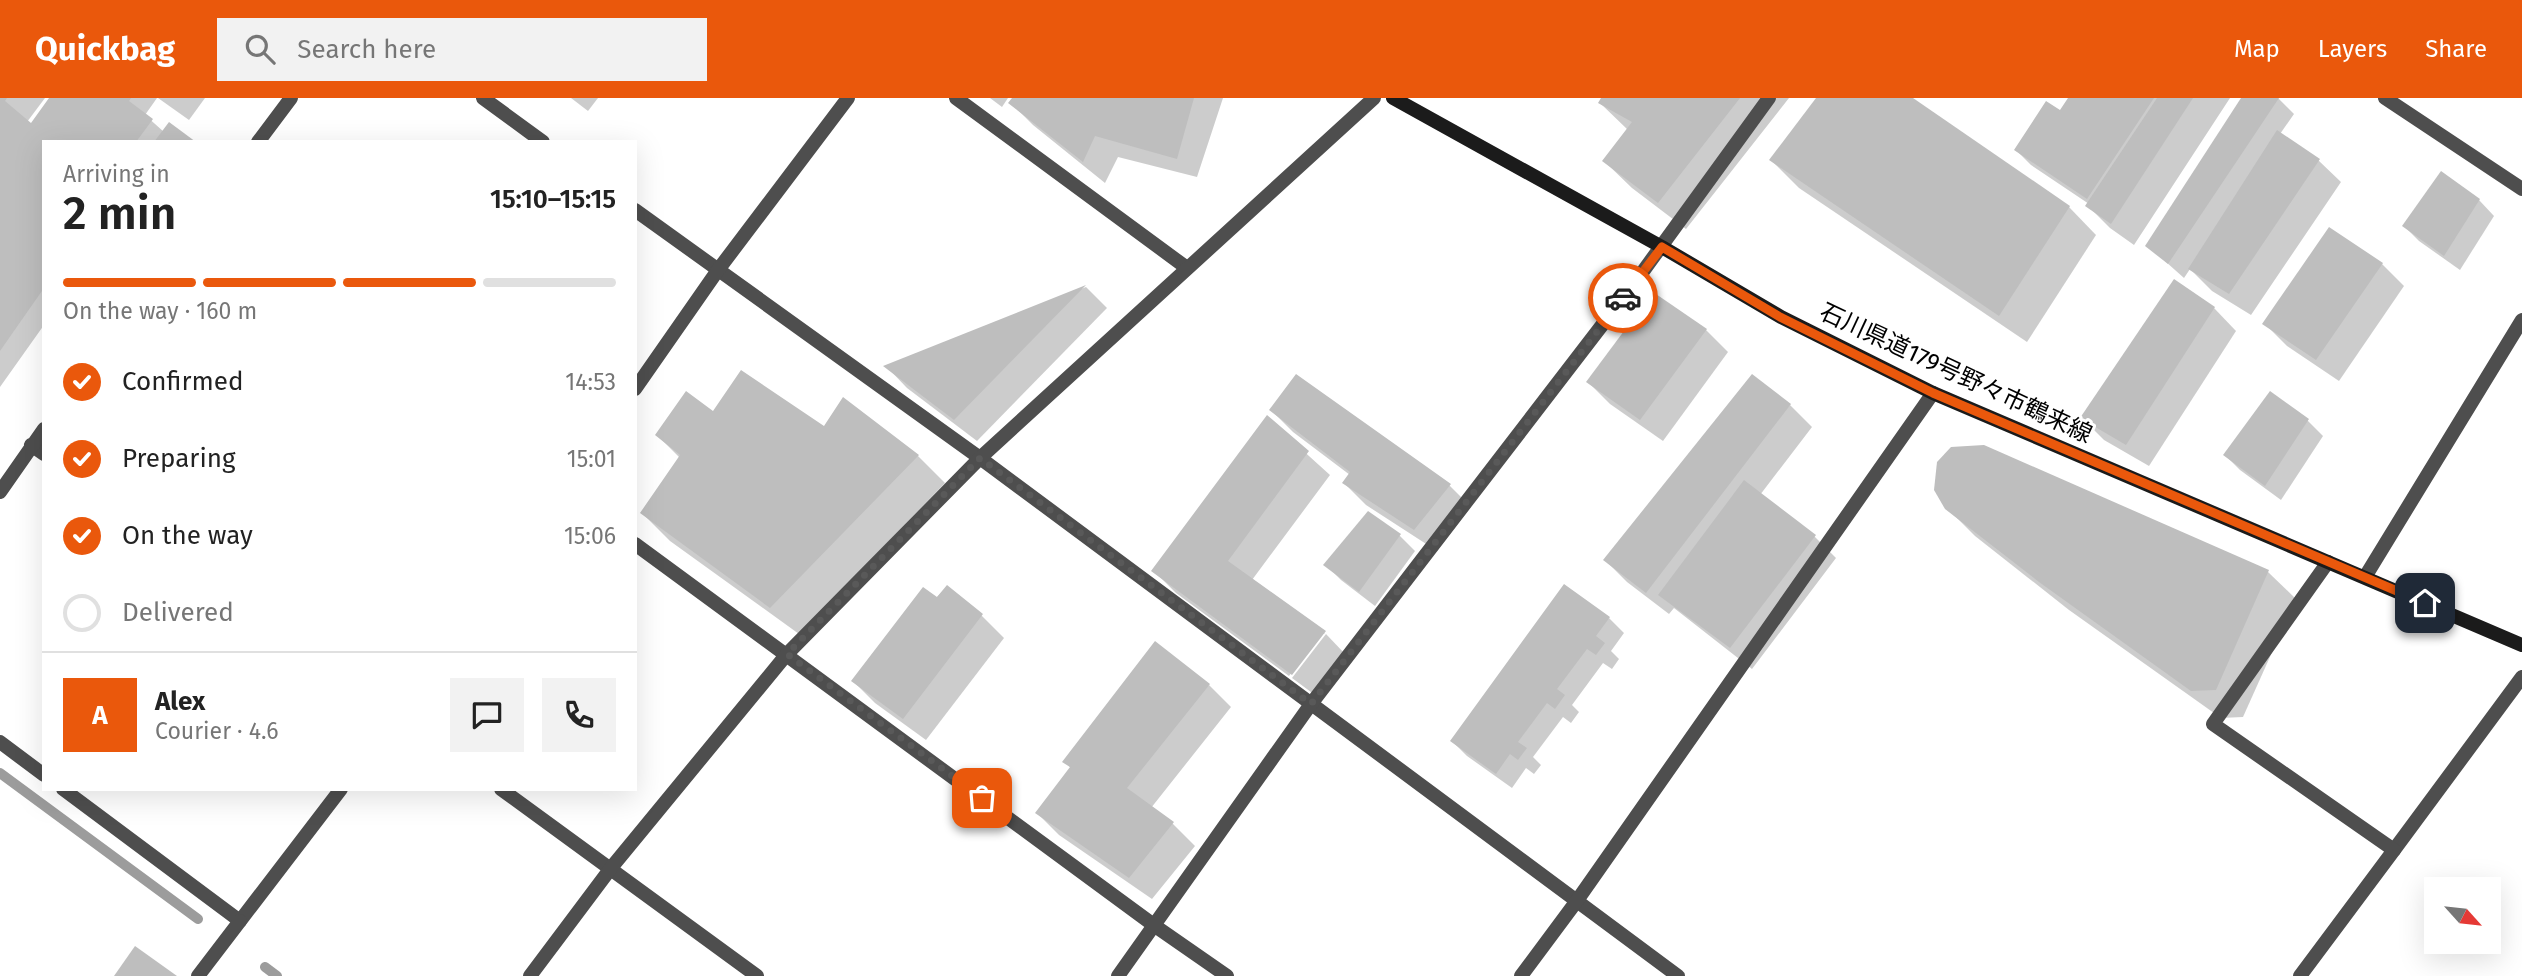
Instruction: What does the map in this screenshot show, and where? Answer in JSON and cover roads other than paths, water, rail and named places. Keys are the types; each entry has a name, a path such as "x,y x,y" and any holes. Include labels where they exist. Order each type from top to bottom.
{"main road":[{"name":"石川県道179号野々市鶴来線","path":"1393,98 1662,247 1780,317 1933,393 2522,645"}],"street":[{"path":"259,140 290,98"},
{"path":"483,98 540,140"},
{"path":"637,385 718,270 848,98"},
{"path":"956,98 1187,268"},
{"path":"530,976 611,868 787,654 980,458 1374,98"},
{"path":"1118,976 1311,704 1662,247 1769,98"},
{"path":"2385,98 2522,189"},
{"path":"637,210 980,458 1678,976"},
{"path":"2365,577 2522,320"},
{"path":"1521,976 1576,902 1933,393"},
{"path":"0,492 38,450"},
{"path":"637,545 1227,976"},
{"path":"2328,562 2213,724 2395,850"},
{"path":"2300,976 2522,677"},
{"path":"0,742 42,774"},
{"path":"66,791 240,921"},
{"path":"198,976 339,791"},
{"path":"504,791 757,976"}],"waterway":[{"path":"0,773 198,919"},
{"path":"265,967 277,976"}]}
